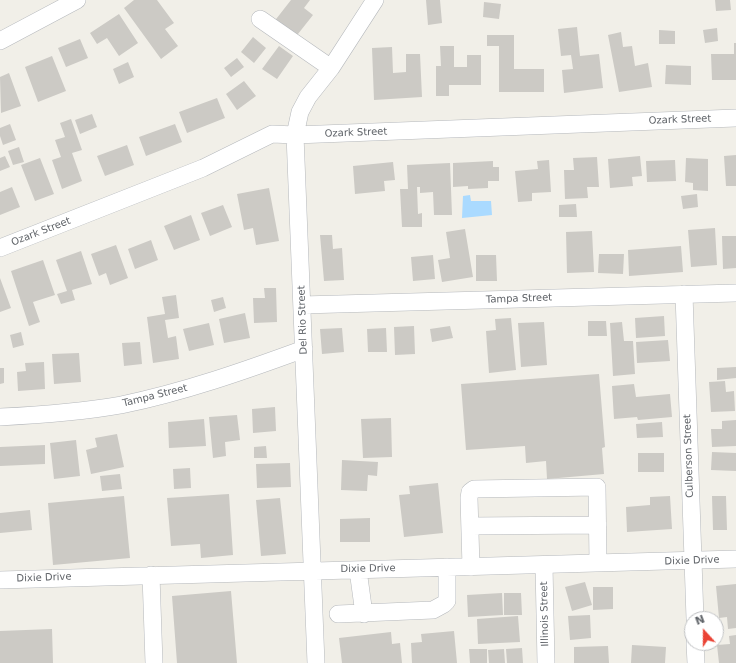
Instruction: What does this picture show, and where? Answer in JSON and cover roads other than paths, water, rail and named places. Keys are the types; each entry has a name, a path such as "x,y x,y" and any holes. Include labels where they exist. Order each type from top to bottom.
{"street":[{"path":"0,41 77,0"},
{"name":"Del Rio Street","path":"316,663 295,135 300,112 308,97 331,68 375,0"},
{"path":"260,19 331,68"},
{"name":"Ozark Street","path":"0,248 203,168 272,134 295,135 736,118"},
{"name":"Tampa Street","path":"302,305 736,293"},
{"name":"Culberson Street","path":"684,294 694,611"},
{"name":"Tampa Street","path":"0,417 81,411 128,403 206,383 304,350"},
{"path":"471,567 469,498 470,492 474,489 597,487 598,563"},
{"path":"470,526 598,525"},
{"name":"Dixie Drive","path":"0,580 736,560"},
{"name":"Illinois Street","path":"544,565 546,663"},
{"path":"338,614 432,610 440,607 447,601 448,567"},
{"path":"358,570 364,614"},
{"path":"150,575 154,663"},
{"path":"695,651 696,663"}],"water":[{"path":"470,195 471,201 491,201 492,215 462,218 463,196"}]}
